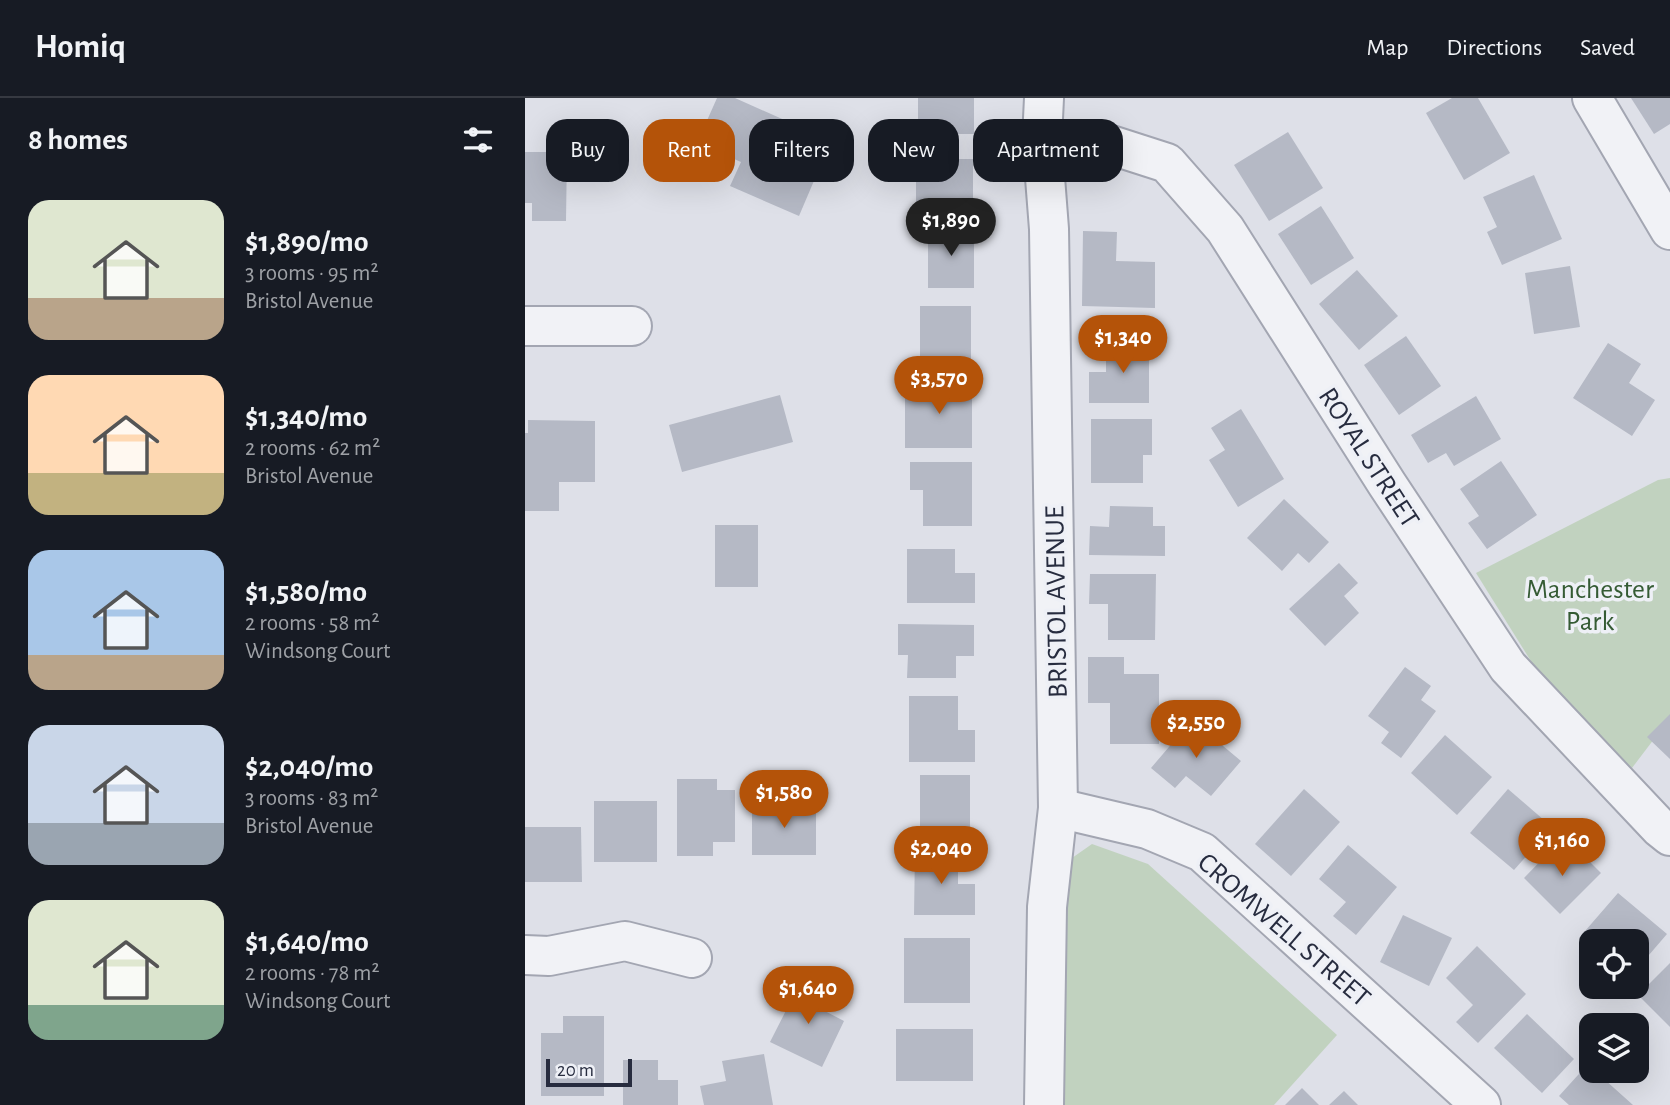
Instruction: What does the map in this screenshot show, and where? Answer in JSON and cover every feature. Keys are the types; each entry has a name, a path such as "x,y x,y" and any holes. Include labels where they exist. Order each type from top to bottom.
{"street":[{"name":"BRISTOL AVENUE","path":"1043,119 1044,98"},
{"path":"1592,98 1670,230"},
{"name":"ROYAL STREET","path":"1123,149 1167,163 1225,229 1387,484 1508,667 1670,836"},
{"name":"BRISTOL AVENUE","path":"1044,1105 1047,907 1058,808 1049,229 1045,182"},
{"path":"525,326 632,326"},
{"name":"CROMWELL STREET","path":"1058,808 1147,829 1202,852 1481,1105"},
{"path":"525,955 549,956 625,941 692,958"}],"green space":[{"name":"Manchester Park","path":"1670,478 1670,718 1632,768 1554,698 1476,573 1658,480"},
{"path":"1092,844 1148,864 1337,1035 1274,1105 1061,1105 1062,865"}],"building":[{"path":"717,98 735,98 782,119 749,119 749,182 813,182 799,216 730,186 735,182 741,162 735,159 735,119 708,119"},
{"path":"918,98 974,98 973,134 959,134 959,119 918,119"},
{"path":"1452,98 1478,98 1510,153 1464,180 1426,113"},
{"path":"1631,98 1670,98 1670,124 1654,134"},
{"path":"1288,132 1323,188 1269,221 1234,165"},
{"path":"525,152 546,152 546,182 567,182 566,221 532,221 532,203 525,203"},
{"path":"959,159 973,159 973,210 916,210 916,182 959,182"},
{"path":"1534,175 1562,239 1502,265 1487,232 1497,227 1483,197"},
{"path":"1321,206 1354,258 1311,285 1278,234"},
{"path":"928,228 974,228 974,288 928,288"},
{"path":"1083,231 1117,232 1116,261 1155,262 1155,308 1082,306"},
{"path":"1570,266 1580,327 1534,334 1525,273"},
{"path":"1357,270 1398,316 1359,350 1319,304"},
{"path":"920,306 971,306 971,370 920,370"},
{"path":"1406,336 1441,386 1399,415 1364,365"},
{"path":"1106,341 1149,341 1149,403 1089,403 1089,372 1106,372"},
{"path":"1608,343 1641,364 1629,383 1655,400 1632,436 1573,398"},
{"path":"905,384 972,384 972,448 905,448"},
{"path":"780,395 793,442 682,472 669,425"},
{"path":"1476,396 1501,439 1454,466 1446,453 1428,463 1411,435"},
{"path":"1241,409 1284,479 1238,507 1209,460 1225,450 1211,428"},
{"path":"1091,419 1152,419 1152,455 1143,455 1143,483 1091,483"},
{"path":"528,420 595,421 595,482 559,482 559,511 525,511 525,433 528,433"},
{"path":"1501,461 1537,515 1487,549 1468,523 1479,516 1460,489"},
{"path":"910,462 972,462 972,526 923,526 923,490 910,490"},
{"path":"1284,499 1329,542 1309,563 1298,553 1282,571 1247,538"},
{"path":"1110,506 1153,507 1153,526 1165,526 1165,556 1089,555 1090,526 1109,527"},
{"path":"715,525 758,525 758,587 715,587"},
{"path":"907,549 955,549 955,573 975,573 975,603 907,603"},
{"path":"1339,563 1358,583 1344,596 1359,613 1325,646 1289,609"},
{"path":"1090,574 1156,574 1155,640 1108,640 1108,604 1089,604"},
{"path":"898,624 974,625 974,656 956,656 956,678 907,678 908,655 898,655"},
{"path":"1088,657 1124,657 1124,674 1159,674 1159,744 1110,744 1110,703 1088,703"},
{"path":"1405,667 1431,686 1421,700 1436,711 1401,758 1381,743 1389,732 1368,716"},
{"path":"909,696 958,696 958,730 975,730 975,762 909,762"},
{"path":"1670,714 1670,759 1647,737"},
{"path":"1192,720 1241,761 1211,796 1186,776 1175,788 1151,768"},
{"path":"1445,735 1492,777 1457,815 1411,773"},
{"path":"920,775 970,775 970,839 920,839"},
{"path":"677,779 717,779 717,790 735,790 735,842 713,842 713,856 677,856"},
{"path":"1304,789 1340,822 1291,876 1255,844"},
{"path":"1508,789 1552,827 1514,870 1470,833"},
{"path":"594,801 657,801 657,862 594,862"},
{"path":"752,805 816,805 816,855 752,855"},
{"path":"525,827 581,827 582,882 525,882"},
{"path":"1348,845 1397,887 1356,935 1333,916 1346,902 1319,879"},
{"path":"1555,846 1570,860 1579,851 1601,873 1560,914 1524,878"},
{"path":"915,852 958,852 958,884 975,884 975,915 914,915"},
{"path":"1618,893 1667,934 1649,955 1649,929 1587,929"},
{"path":"1403,915 1452,938 1429,986 1380,962"},
{"path":"904,938 970,938 970,1003 904,1003"},
{"path":"1477,946 1526,994 1478,1043 1456,1022 1473,1005 1446,978"},
{"path":"1670,963 1670,1027 1642,999 1649,999 1649,984"},
{"path":"801,981 829,995 821,1009 844,1021 822,1067 770,1042"},
{"path":"1527,1014 1574,1059 1542,1093 1494,1048"},
{"path":"563,1016 604,1016 604,1096 541,1096 541,1033 563,1033"},
{"path":"896,1029 973,1029 973,1081 896,1081"},
{"path":"764,1054 773,1105 704,1105 700,1086 726,1081 722,1061"},
{"path":"623,1060 658,1060 658,1080 678,1080 678,1105 623,1105"},
{"path":"1579,1074 1579,1083 1608,1083 1633,1105 1569,1105 1559,1096"},
{"path":"1302,1088 1319,1105 1285,1105"},
{"path":"1344,1091 1358,1105 1329,1105"}]}
